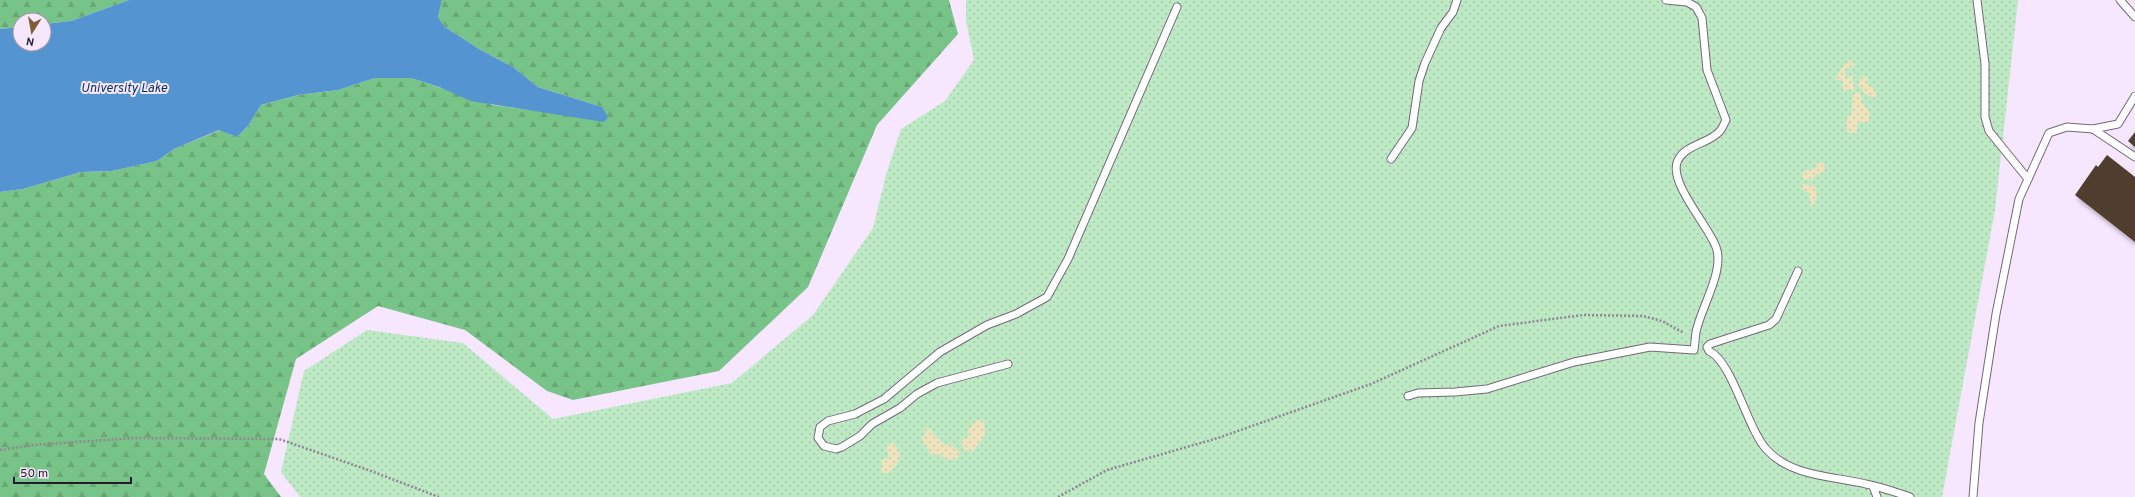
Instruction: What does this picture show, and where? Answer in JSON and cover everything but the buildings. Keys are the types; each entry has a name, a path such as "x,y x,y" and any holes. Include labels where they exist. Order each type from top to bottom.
{"lane":[{"path":"1391,159 1412,128 1419,81 1425,63 1441,28 1453,12 1458,0"},
{"path":"1408,396 1418,393 1487,389 1574,362 1650,346 1694,350 1696,331 1715,274 1718,258 1717,248 1708,229 1680,187 1676,168 1678,160 1684,152 1720,131 1726,120 1707,70 1702,18 1696,7 1687,2 1666,0"},
{"path":"1977,0 1985,64 1985,117 1989,131 2028,179"},
{"path":"2120,0 2135,17"},
{"path":"1008,364 937,383 917,394 900,408 872,424 860,436 842,447 836,448 824,446 818,438 820,427 828,421 855,414 884,399 940,352 987,325 1016,314 1047,297 1068,259 1177,7"},
{"path":"1971,496 1979,423 1996,314 2019,199 2049,133 2067,127 2093,129 2118,124 2135,96"},
{"path":"2093,129 2135,158"},
{"path":"1798,271 1776,319 1769,325 1710,344 1707,347 1725,369 1735,386 1758,437 1766,450 1781,462 1801,471 1873,486 1910,497"},
{"path":"1873,486 1877,497"}],"path":[{"path":"1058,497 1107,470 1218,438 1371,384 1499,326 1583,315 1642,316 1662,321 1695,340"},
{"path":"0,450 34,445 135,438 279,439 439,497"}],"green space":[{"path":"0,0 129,0 71,21 52,23 52,12 12,12 12,28 0,29"},
{"path":"442,0 949,0 958,34 877,125 808,287 719,371 573,400 547,391 465,330 378,306 296,359 264,474 281,497 0,497 0,192 23,189 81,172 112,171 157,161 174,149 220,130 237,137 248,126 261,105 298,95 338,90 375,78 411,78 493,105 556,113 602,107 538,87 513,67 479,49 445,27 438,17"},
{"path":"966,0 2018,0 1995,210 1942,497 300,497 281,472 304,371 367,330 463,343 553,419 732,383 813,315 873,228 886,175 901,129 945,101 974,60 966,20"}],"sand":[{"path":"1850,61 1854,63 1854,66 1846,69 1845,76 1847,78 1853,76 1852,82 1855,87 1852,91 1849,89 1843,91 1843,81 1835,79 1843,66"},
{"path":"1862,76 1868,78 1867,83 1876,91 1876,97 1867,96 1858,85"},
{"path":"1856,92 1861,94 1862,103 1870,113 1869,122 1859,122 1857,126 1857,133 1847,132 1847,116 1851,116 1853,95"},
{"path":"1818,162 1824,163 1825,170 1819,175 1816,174 1812,180 1802,179 1804,171 1816,168"},
{"path":"1802,184 1815,186 1817,196 1813,206 1810,202 1809,193 1804,191"},
{"path":"977,420 984,421 985,435 973,451 964,450 961,443 964,438 969,437 968,430"},
{"path":"925,429 931,429 932,433 945,445 952,445 960,453 957,459 947,460 940,454 931,455 922,440 922,437 925,436"},
{"path":"890,442 895,444 900,453 897,465 888,473 882,473 881,460 889,458 886,446 890,445"}],"water":[{"name":"University Lake","path":"129,0 442,0 438,17 445,27 479,49 513,67 538,87 602,107 608,117 604,122 471,101 439,87 411,78 375,78 338,90 298,95 261,105 248,126 237,137 219,130 174,149 157,161 112,171 81,172 23,189 0,192 0,29 12,28 12,52 52,52 52,23 71,21"}]}
